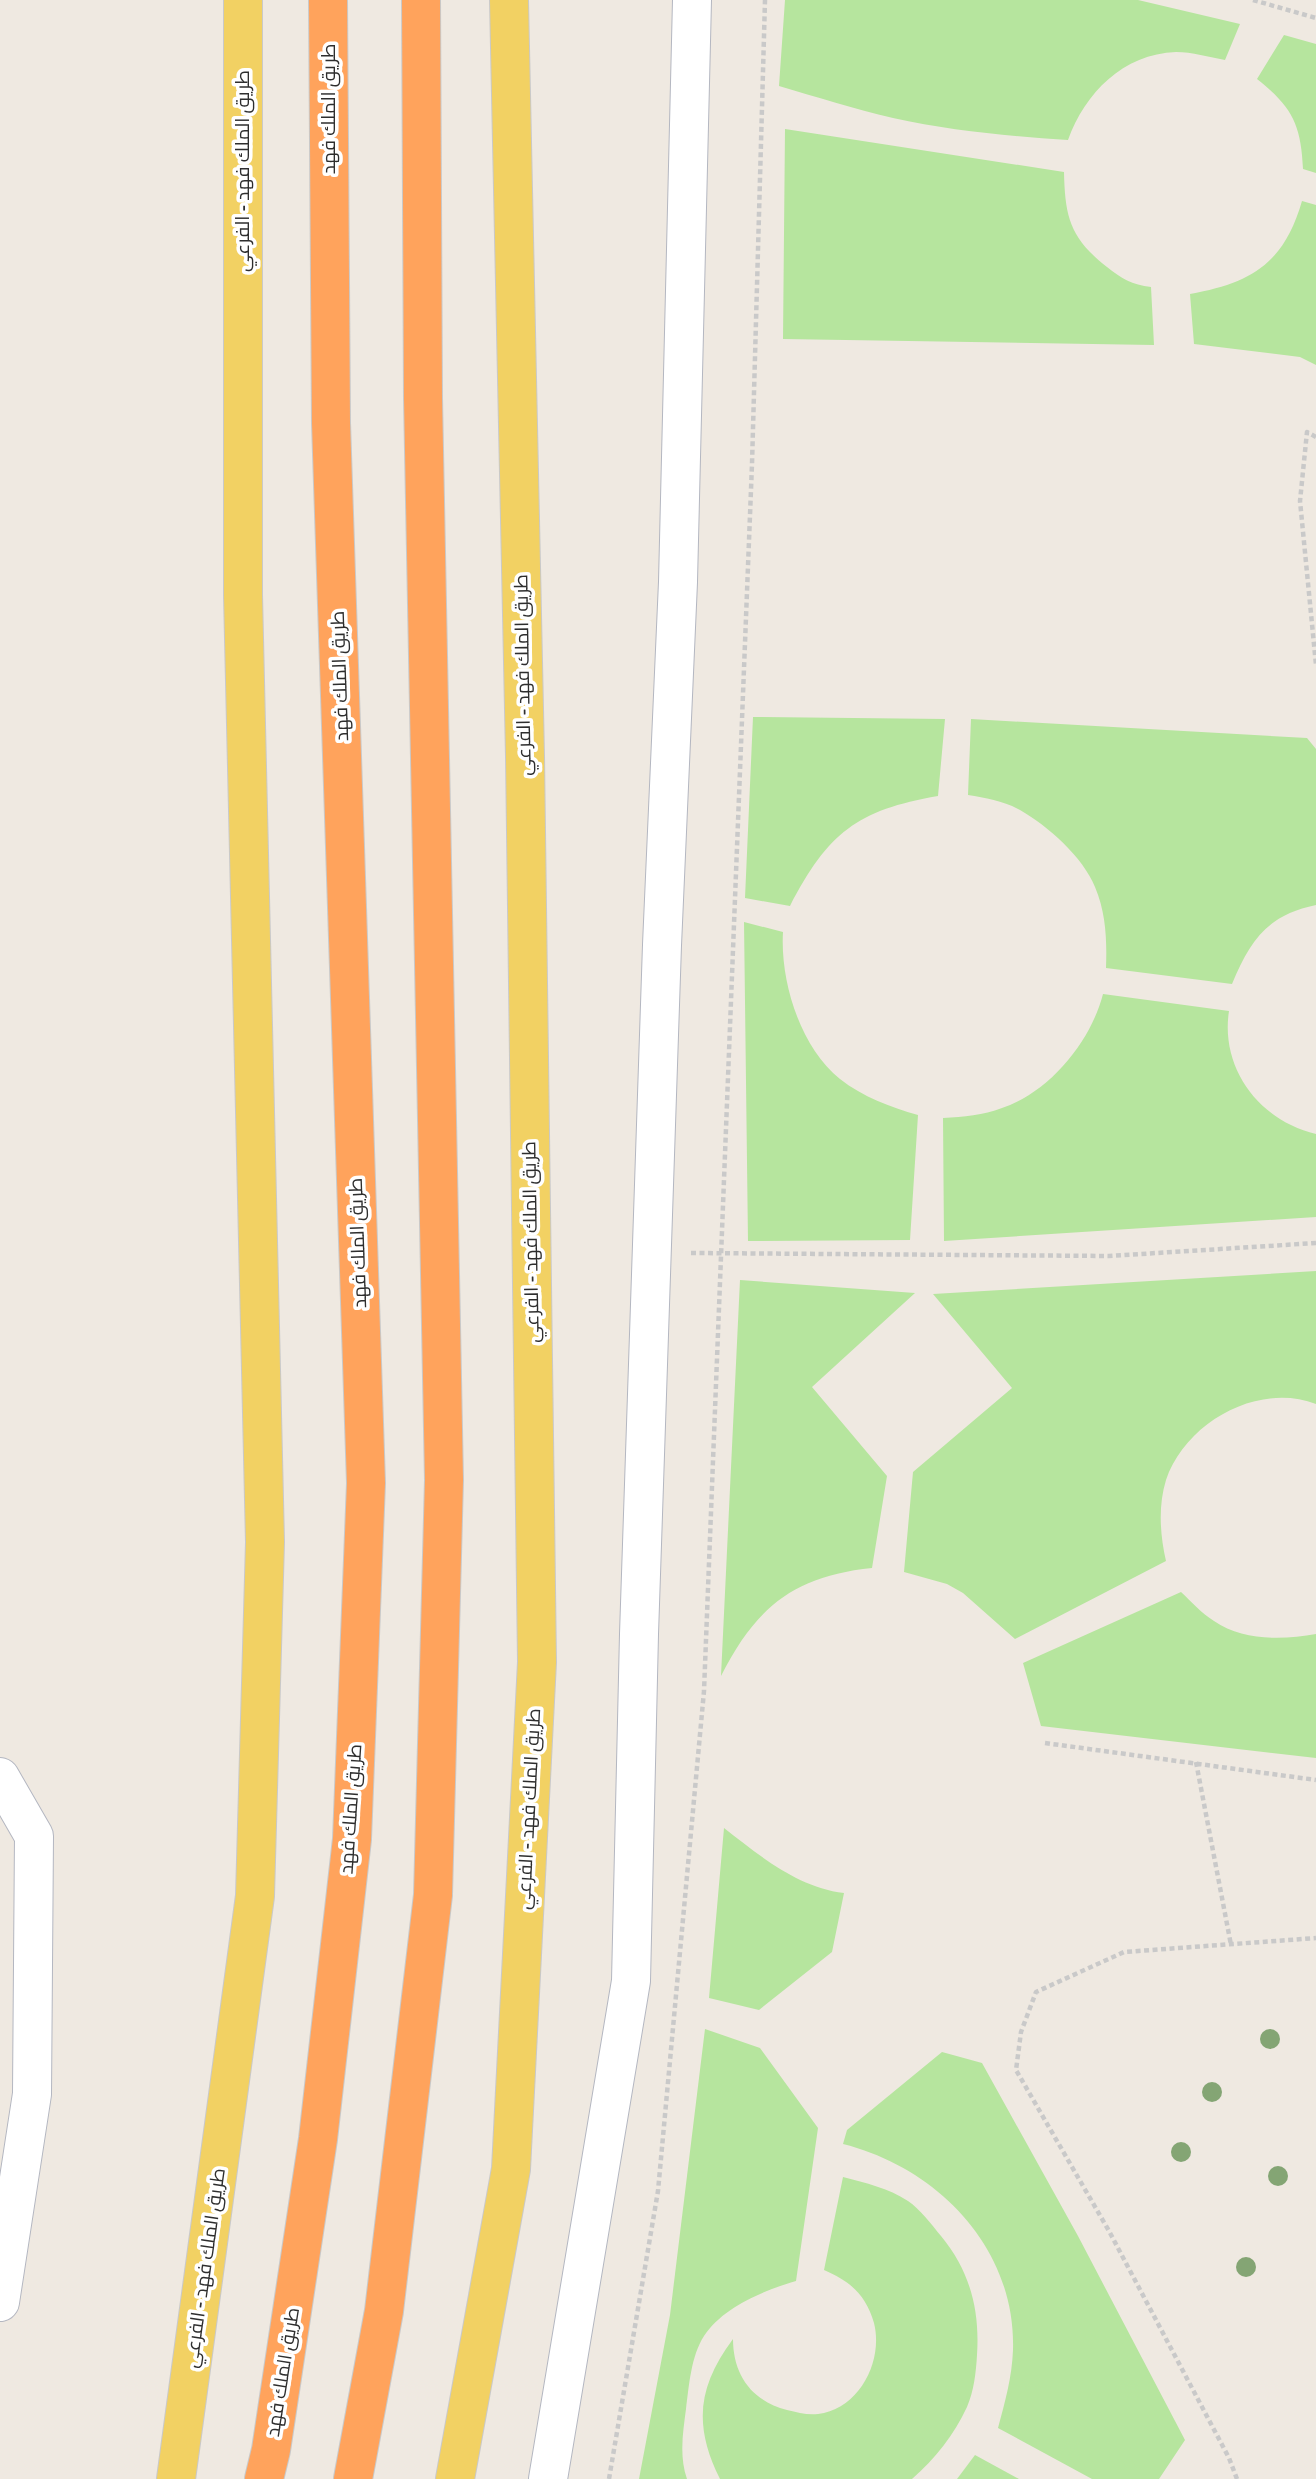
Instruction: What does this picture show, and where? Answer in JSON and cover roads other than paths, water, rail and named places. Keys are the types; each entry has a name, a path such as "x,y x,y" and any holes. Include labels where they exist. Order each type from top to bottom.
{"highway":[{"name":"طريق الملك فهد","path":"264,2479 271,2450 318,2139 352,1839 366,1483 332,437 328,0"},
{"path":"353,2479 384,2311 433,1881 444,1480 423,412 421,0"}],"main road":[{"name":"طريق الملك فهد - الفرعي","path":"176,2479 255,1896 264,1583 243,609 243,0"},
{"name":"طريق الملك فهد - الفرعي","path":"455,2479 511,2169 537,1662 525,756 509,0"}],"street":[{"path":"548,2479 631,1980 661,959 678,582 692,0"},
{"path":"0,1777 34,1836 32,2094 0,2302"}]}
